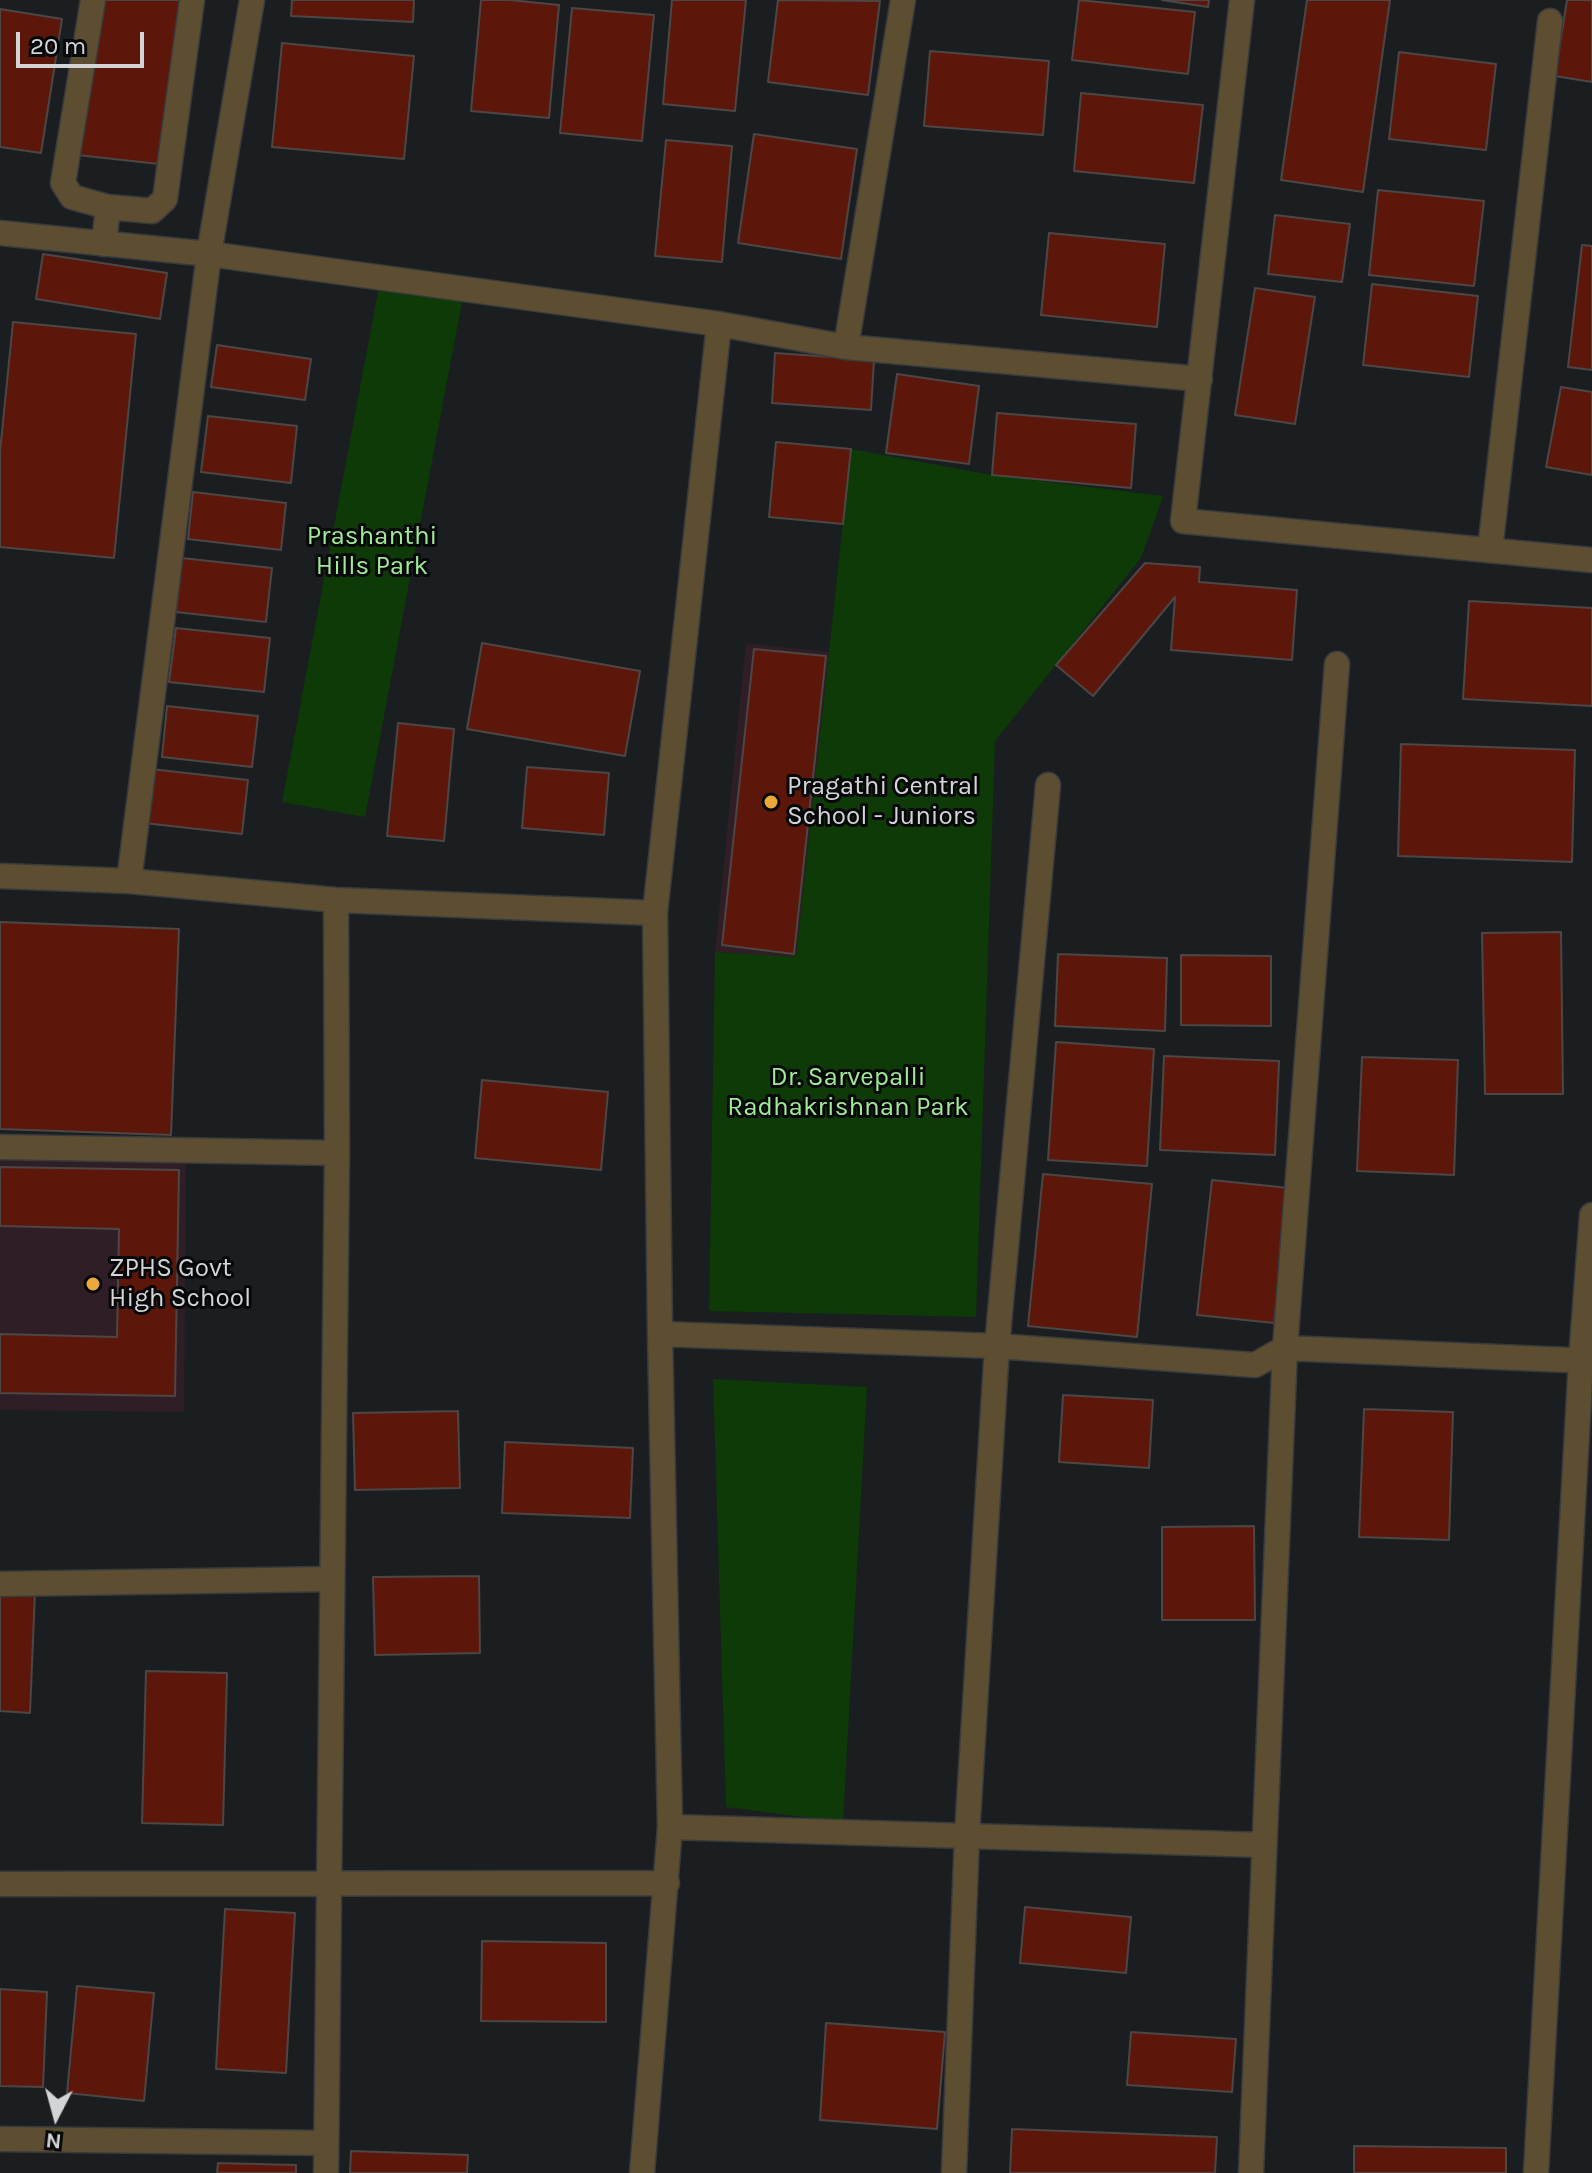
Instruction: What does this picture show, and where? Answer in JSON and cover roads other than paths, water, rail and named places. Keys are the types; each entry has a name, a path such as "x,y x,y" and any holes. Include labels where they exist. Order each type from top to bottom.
{"street":[{"path":"93,0 63,183 72,197 108,207 152,211 165,199 192,0"},
{"path":"129,881 209,254 252,0"},
{"path":"846,347 903,0"},
{"path":"1242,0 1183,521 1592,560"},
{"path":"1490,550 1550,21"},
{"path":"104,244 108,207"},
{"path":"0,233 209,254 719,324 846,347 1200,379"},
{"path":"642,2173 670,1827 655,913 719,324"},
{"path":"1251,2173 1285,1348 1337,664"},
{"path":"954,2173 967,1835 997,1346 1048,785"},
{"path":"0,876 129,881 336,900 655,913"},
{"path":"326,2173 337,1153 336,900"},
{"path":"0,1147 337,1153"},
{"path":"1536,2173 1586,1361 1592,1215"},
{"path":"660,1334 997,1346 1255,1365 1285,1348 1586,1361"},
{"path":"0,1584 332,1579"},
{"path":"670,1827 1264,1845"},
{"path":"0,1884 667,1883"},
{"path":"0,2139 326,2143"}],"place":[{"name":"Pragathi Central School - Juniors","path":"771,802"},
{"name":"ZPHS Govt High School","path":"93,1284"}],"park label":[{"name":"Prashanthi Hills Park","path":"372,552"},
{"name":"Dr. Sarvepalli Radhakrishnan Park","path":"848,1093"}]}
